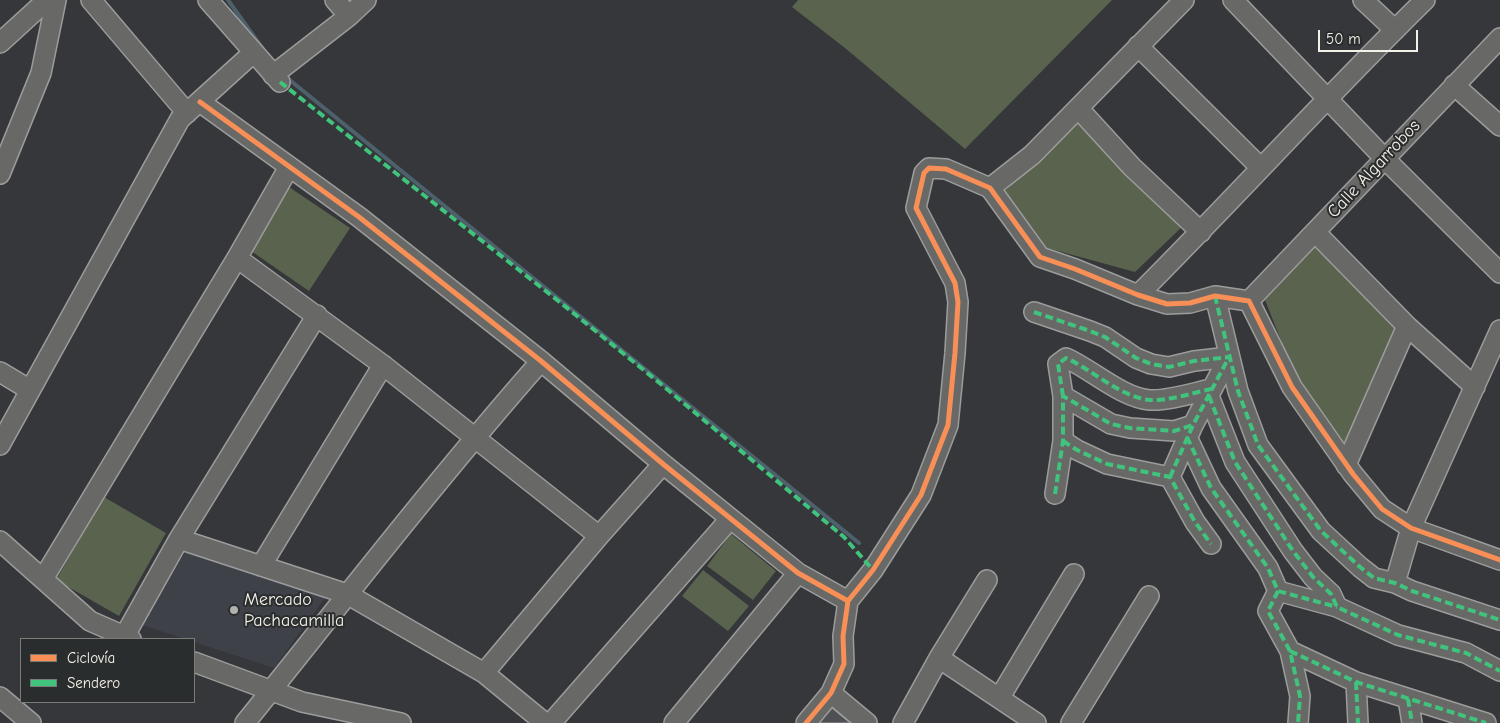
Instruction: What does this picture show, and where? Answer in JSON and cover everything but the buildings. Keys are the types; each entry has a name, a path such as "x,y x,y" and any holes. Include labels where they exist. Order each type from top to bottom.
{"street":[{"path":"0,43 49,0"},
{"path":"0,152 33,71 49,0"},
{"path":"0,174 41,73 56,0"},
{"path":"91,0 194,107 289,167 359,217 541,361 730,519 798,572 848,601"},
{"path":"208,0 277,78 366,0"},
{"path":"335,0 349,16"},
{"path":"990,188 1032,155 1184,0"},
{"path":"1233,0 1385,159 1500,273"},
{"path":"1362,0 1395,30"},
{"path":"1138,295 1201,232 1328,98 1426,0"},
{"name":"Calle Algarrobos","path":"1249,301 1500,38"},
{"path":"1138,46 1261,168"},
{"path":"0,445 180,119 254,53"},
{"path":"1454,85 1500,126"},
{"path":"1078,108 1132,167 1201,232"},
{"path":"43,578 237,258 289,167"},
{"path":"806,723 831,693 844,664 843,636 848,601 873,570 921,495 948,425 958,302 955,283 916,208 924,173 929,168 946,169 990,188 1040,257 1138,295 1167,304 1190,303 1215,296 1249,301 1292,387 1346,465 1382,509 1412,528 1500,560"},
{"path":"1315,232 1407,326 1475,387"},
{"path":"237,258 383,365 599,536"},
{"path":"1215,296 1238,390 1258,444 1316,524 1340,549 1374,578 1395,583 1412,591 1500,620"},
{"path":"1034,312 1105,337 1136,358 1151,364 1169,367 1194,361 1229,357"},
{"path":"0,541 90,621 128,638 179,539 317,315"},
{"path":"1346,465 1407,326"},
{"path":"1395,583 1412,528 1500,330"},
{"path":"1170,477 1190,431 1229,357"},
{"path":"1054,494 1064,441 1064,396 1058,364 1066,358 1080,364 1112,385 1140,398 1151,400 1210,393"},
{"path":"245,723 475,437 541,361"},
{"path":"261,566 383,365"},
{"path":"0,372 30,390"},
{"path":"1210,393 1235,462 1267,514 1293,551 1312,577 1331,594 1338,607"},
{"path":"1064,396 1111,424 1130,428 1190,431"},
{"path":"1190,431 1211,488 1268,568 1278,591"},
{"path":"1064,441 1077,450 1107,464 1170,477 1195,522 1211,544"},
{"path":"484,673 599,536 663,464"},
{"path":"551,723 730,519"},
{"path":"179,539 347,594 484,673 545,723"},
{"path":"674,723 798,572"},
{"path":"1000,697 1074,574"},
{"path":"903,723 939,658 987,580"},
{"path":"1278,591 1338,607 1398,635 1466,653 1500,671"},
{"path":"1278,591 1268,611 1290,651 1300,696 1298,723"},
{"path":"1072,723 1149,596"},
{"path":"1290,651 1356,682 1408,700 1486,723"},
{"path":"939,658 1000,697 1036,723"},
{"path":"195,662 302,702 401,723"},
{"path":"1356,682 1358,723"},
{"path":"831,693 867,723"},
{"path":"0,697 32,723"},
{"path":"1408,700 1412,723"}],"shaded area":[{"name":"Mercado Pachacamilla","path":"186,551 328,594 274,668 195,642 195,638 182,638 142,625"}],"green space":[{"path":"798,0 1112,0 965,149 845,48 792,7"},
{"path":"1078,120 1185,224 1135,272 1047,248 1005,191"},
{"path":"289,187 350,228 309,291 251,251"},
{"path":"1315,247 1398,331 1345,451 1297,381 1265,300"},
{"path":"104,497 166,533 119,616 56,580"},
{"path":"731,534 776,571 753,600 707,566"},
{"path":"703,570 749,606 728,631 682,596"}],"waterway":[{"path":"228,0 263,49"},
{"path":"286,77 859,543"}],"marked path":[{"path":"280,82 656,380 844,537 873,570"},
{"path":"1215,296 1238,391 1258,445 1321,531 1374,578 1395,583 1412,591 1500,620"},
{"path":"1034,312 1105,337 1136,358 1151,364 1169,367 1194,361 1229,357"},
{"path":"1170,477 1193,425 1229,357"},
{"path":"1063,396 1058,364 1066,358 1118,389 1139,398 1150,400 1165,399 1211,389"},
{"path":"1055,494 1063,441 1063,396 1111,424 1130,428 1174,431 1193,425"},
{"path":"1209,396 1235,462 1293,551 1313,577 1331,594 1337,607 1398,635 1466,653 1500,671"},
{"path":"1187,437 1211,488 1268,568 1278,591 1337,607"},
{"path":"1063,441 1107,464 1170,477 1195,522 1211,544"},
{"path":"1278,591 1268,611 1290,651 1300,696 1298,723"},
{"path":"1290,651 1356,682 1486,723"},
{"path":"1356,682 1358,723"},
{"path":"1408,699 1412,723"}],"cycle path":[{"path":"200,102 359,217 541,361 663,464 798,573 848,601"},
{"path":"806,723 831,693 844,664 843,636 848,601 873,570 921,495 948,425 958,302 955,283 916,208 924,173 929,168 946,169 990,188 1040,257 1138,295 1167,304 1190,303 1215,296 1249,301 1292,387 1353,474 1382,509 1411,528 1500,560"}],"place":[{"name":"Mercado Pachacamilla","path":"234,610"}]}
